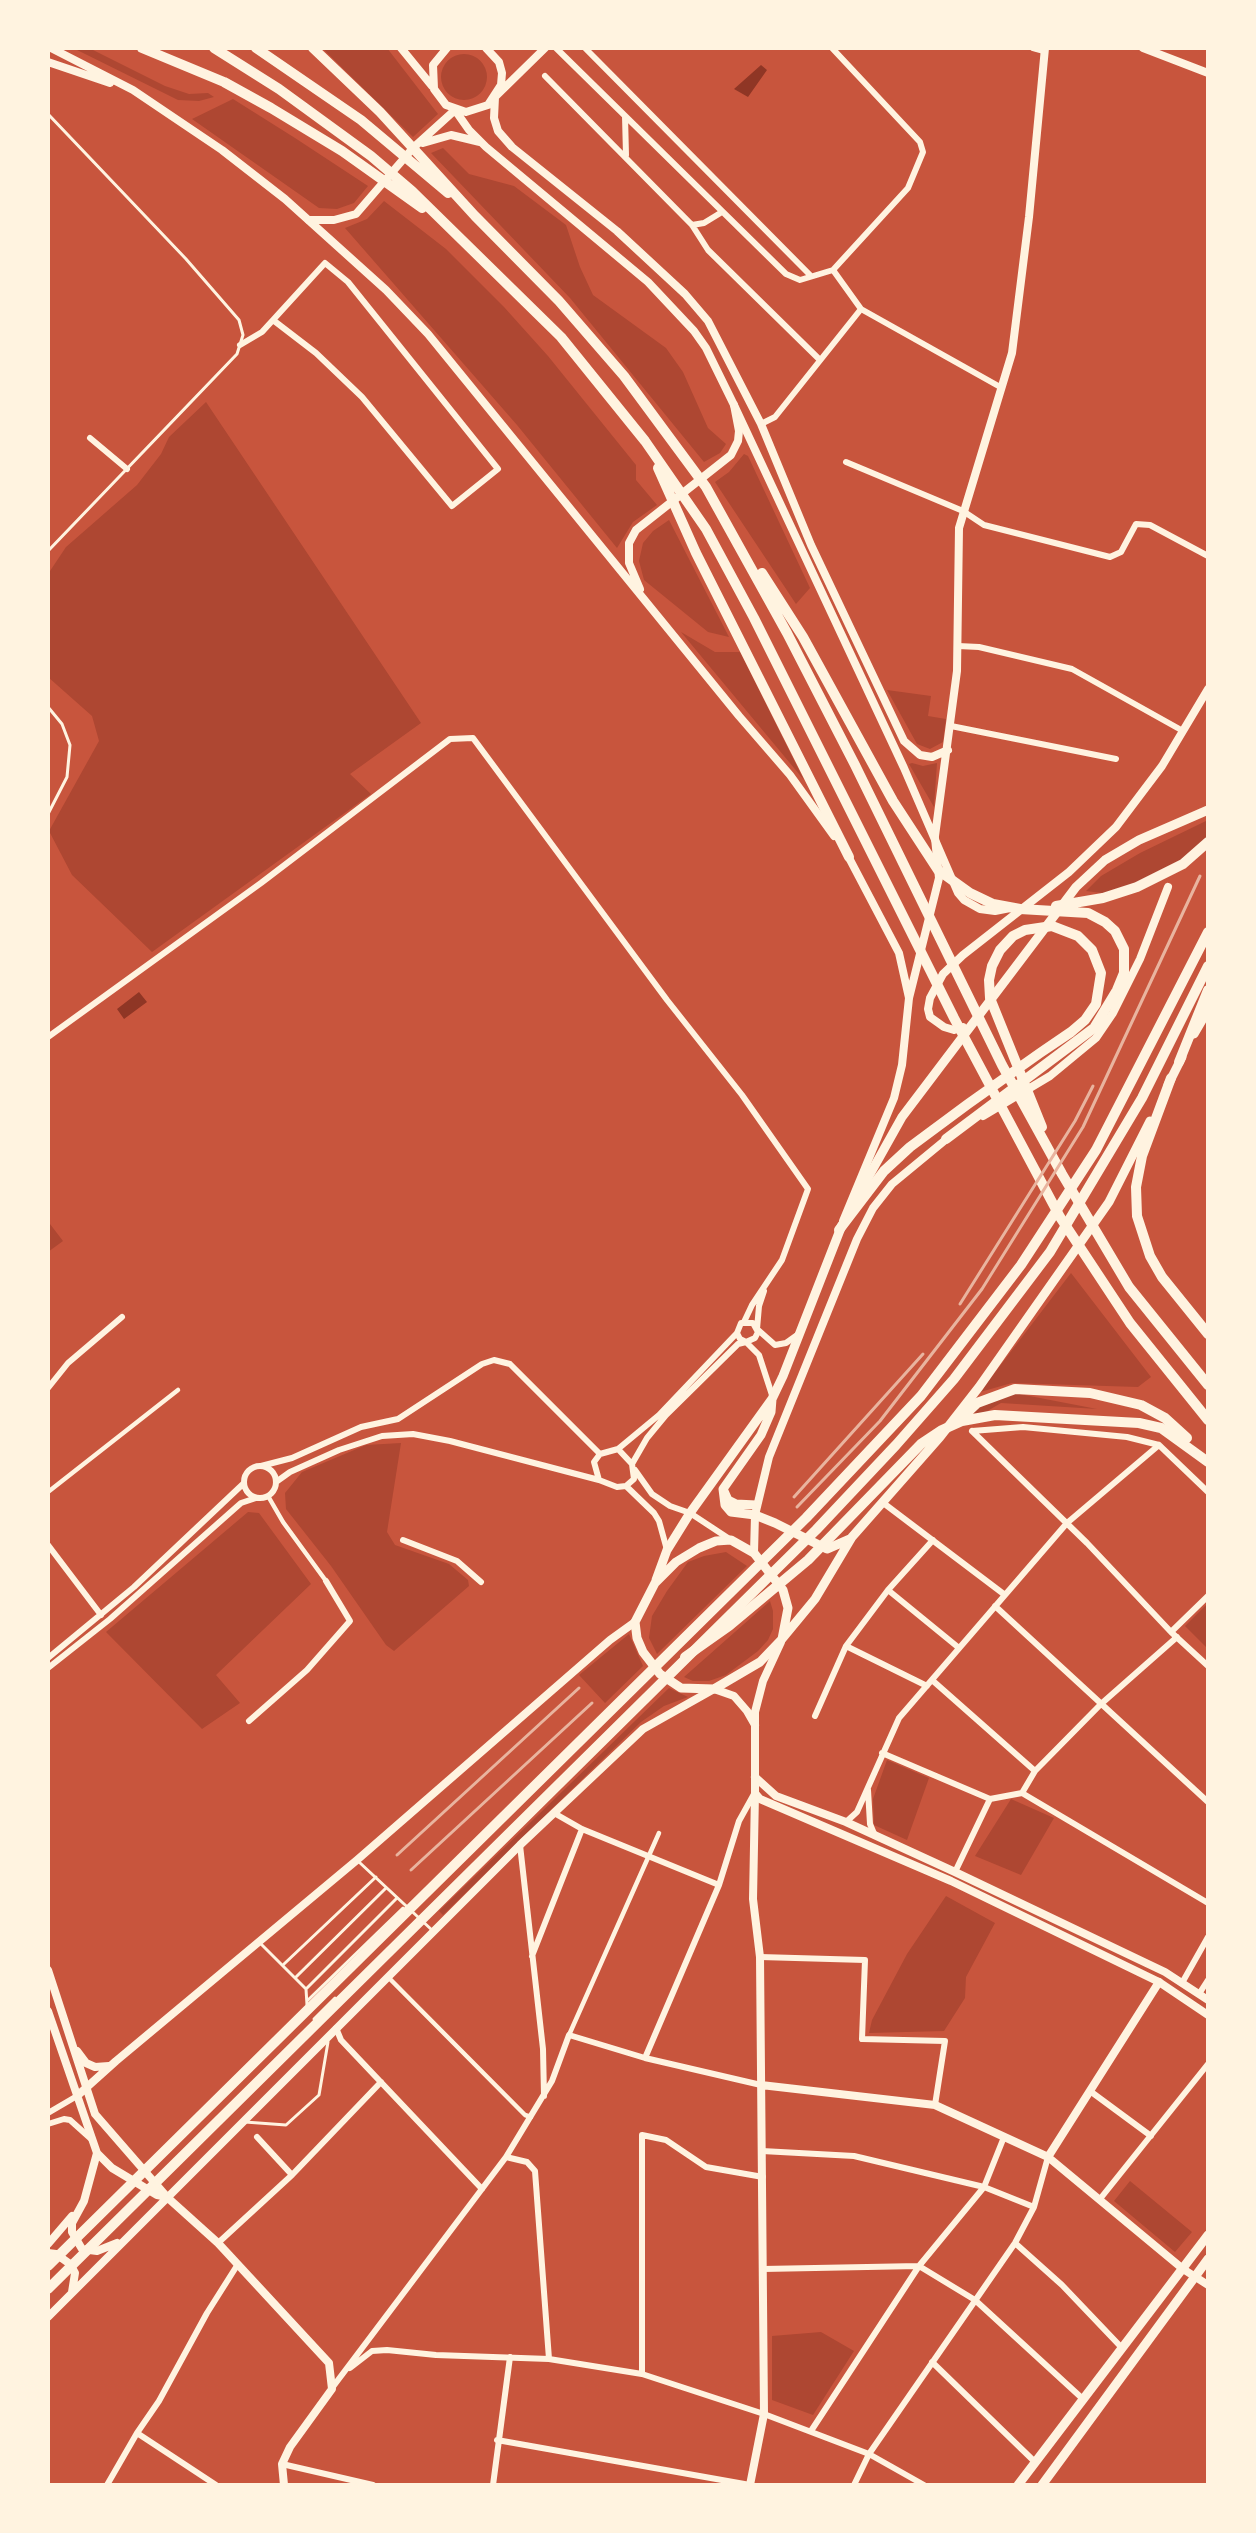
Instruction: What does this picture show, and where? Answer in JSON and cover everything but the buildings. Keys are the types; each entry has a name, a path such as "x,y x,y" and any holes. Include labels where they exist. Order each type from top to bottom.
{"highway":[{"path":"142,48 224,82 271,108 342,151 456,232"},
{"path":"214,48 279,89 371,156 456,232 561,337 645,441 706,529 743,598 945,999 1060,1217 1130,1323 1208,1420"},
{"path":"256,48 361,120 476,216"},
{"path":"313,48 380,112 476,216 532,272 589,335 670,436 803,637 893,801 938,870 970,893 993,904 1009,908 1089,913 1115,931 1125,949 1124,973 1117,990 1094,1028 946,1139"},
{"path":"645,441 696,553 849,857"},
{"path":"714,500 850,755 1002,1065 1062,1174 1128,1287 1208,1385"},
{"path":"1040,909 1103,898 1137,887 1164,875 1208,842"},
{"path":"839,1230 884,1171 910,1147 1071,1032 1085,1020 1096,1004 1101,987 1098,962 1092,950 1078,936 1052,926 1025,930 1013,936 1000,950 992,966 989,980 990,998 1062,1174"},
{"path":"48,2266 837,1486 921,1396 998,1298 1096,1150 1208,932"},
{"path":"48,2289 869,1476 954,1378 1050,1252 1109,1157 1142,1098 1208,966"},
{"path":"1179,1062 1208,990"},
{"path":"1171,1078 1142,1156 1137,1187 1137,1216 1150,1256 1162,1277 1208,1334"},
{"path":"940,1437 977,1403 989,1396 1015,1389 1116,1397 1141,1405 1165,1418 1208,1461"},
{"path":"685,1658 729,1626 808,1560 921,1444 942,1430 962,1421 995,1415 1139,1423 1161,1428 1208,1461"}],"main road":[{"path":"51,48 133,90 222,150 309,220 386,290 428,334 790,775 849,857 899,953 909,998"},
{"path":"48,62 133,90"},
{"path":"650,607 629,563 629,543 636,530 731,455 738,441 739,431 734,405"},
{"path":"974,1021 954,1030 937,1023 928,1009 934,986 963,955 1070,872 1116,828 1155,777 1208,689"},
{"path":"839,1230 902,1118 1076,887 1105,860 1139,840 1208,810"},
{"path":"77,2096 258,1941 357,1860 610,1640 635,1622 655,1583 667,1550 690,1513 772,1399 894,1098 902,1065 909,998 939,878 935,837"},
{"path":"754,1553 756,1505 769,1457 840,1281 868,1219 892,1184 946,1139 1050,1076 1096,1038 1113,1013 1140,959 1168,887"},
{"path":"48,2318 520,1845 643,1729 760,1662 782,1639 815,1599 852,1537 940,1437 979,1387 1109,1202 1179,1062 1208,1010"},
{"path":"772,1399 771,1412 761,1435 723,1489 722,1497 727,1509 737,1514 755,1515 827,1549 852,1537"},
{"path":"723,1489 728,1500 736,1504 756,1505"},
{"path":"655,1583 676,1562 699,1548 717,1541 732,1540 754,1553 778,1583 785,1597 787,1617 782,1639 764,1681 755,1712 755,1793 772,1806 856,1839 951,1881 1159,1982 1208,2015"},
{"path":"635,1622 637,1638 643,1652 660,1674 681,1688 714,1689 734,1696 755,1725"},
{"path":"755,1776 776,1796 846,1822 956,1872 1165,1972 1208,2000"},
{"path":"48,1970 95,2114 168,2198 218,2243 329,2363 332,2389 290,2447 282,2464 284,2485"},
{"path":"48,2011 97,2153 112,2168 157,2195 168,2198"},
{"path":"73,2046 86,2063 95,2067 109,2067"},
{"path":"97,2153 89,2187 72,2223 72,2232 82,2249 103,2250 128,2237"},
{"path":"48,2244 77,2211"},
{"path":"1018,2485 1208,2235"},
{"path":"48,2253 64,2258 75,2273 71,2295"},
{"path":"1042,2485 1208,2259"}],"street":[{"path":"401,48 446,105 455,110 469,130 482,143 648,282 681,314 706,348 734,405 935,837 958,893 973,906 988,911 1002,911 1038,897"},
{"path":"434,89 433,65 447,48"},
{"path":"486,48 499,62 502,74 495,97 494,118 498,131 512,147 617,231 685,294 708,321 761,424 811,545 904,741 920,755 932,757 948,750"},
{"path":"309,220 334,220 356,213 413,148 455,110 478,110 495,97 545,48"},
{"path":"556,48 786,274 800,280 833,270 908,188 922,152 920,142 832,48"},
{"path":"585,48 811,276"},
{"path":"935,837 951,726 958,646 959,528 1012,353 1029,217 1045,50 1033,48"},
{"path":"1143,48 1208,73"},
{"path":"545,76 626,155 692,225 708,250 820,360"},
{"path":"625,115 626,155"},
{"path":"413,148 429,139 451,135 482,143"},
{"path":"692,225 704,223 722,212"},
{"path":"240,345 262,332 325,263 348,282 498,469 452,506 362,397 316,353 273,320"},
{"path":"833,270 861,309 1002,388"},
{"path":"761,424 775,417 861,309"},
{"path":"90,438 127,469"},
{"path":"846,462 963,512 984,525 1110,557 1121,552 1136,524 1150,525 1208,556"},
{"path":"958,646 979,647 1072,669 1183,731"},
{"path":"951,726 1116,759"},
{"path":"48,1037 261,883 450,739 473,738 667,1000 742,1095 808,1189 782,1260 752,1305 744,1322 739,1325 737,1333 659,1414 618,1449 600,1454 594,1462 599,1480"},
{"path":"48,1668 110,1619 241,1503 268,1496 273,1492 276,1482 290,1472 339,1450 382,1436 413,1434 450,1441 599,1480 617,1487 626,1486 634,1479 633,1467 647,1438 666,1415 731,1349 755,1338 759,1306 766,1285"},
{"path":"48,1388 68,1363 122,1317"},
{"path":"744,1322 753,1323 775,1345 786,1343 800,1332"},
{"path":"737,1333 740,1339 759,1355 764,1364 772,1399"},
{"path":"48,1658 101,1615 243,1484 248,1471 292,1458 361,1427 398,1419 482,1364 495,1360 510,1364 600,1454"},
{"path":"48,1492 178,1390"},
{"path":"1208,1492 1159,1445 1127,1437 1023,1427 972,1431 1067,1523 1171,1632 1208,1666"},
{"path":"846,1822 857,1812 899,1719 1067,1523 1159,1445"},
{"path":"618,1449 652,1494 670,1506 690,1513 732,1540"},
{"path":"261,1466 270,1469 276,1482"},
{"path":"243,1484 249,1495 256,1498"},
{"path":"626,1486 654,1513 659,1521 667,1550"},
{"path":"249,1721 307,1671 350,1621 326,1581 283,1522 268,1496"},
{"path":"882,1502 1005,1595"},
{"path":"403,1539 457,1562 481,1582"},
{"path":"815,1716 846,1646 888,1590 933,1540"},
{"path":"48,1545 101,1615"},
{"path":"888,1590 959,1648"},
{"path":"1171,1632 1208,1596"},
{"path":"995,1606 1208,1802"},
{"path":"1022,1793 1035,1771 1101,1704 1177,1637"},
{"path":"846,1646 927,1686"},
{"path":"932,1680 1035,1771"},
{"path":"882,1753 990,1799 1022,1793 1208,1903"},
{"path":"868,1790 870,1824 875,1836"},
{"path":"645,2058 719,1885 739,1821 755,1793"},
{"path":"497,2440 750,2485 764,2414 760,1957 753,1899 755,1793"},
{"path":"956,1872 990,1799"},
{"path":"554,1813 582,1829 719,1885"},
{"path":"532,1957 582,1829"},
{"path":"332,2389 507,2157 532,2118 552,2081 569,2035 659,1833"},
{"path":"520,1845 543,2049 544,2097"},
{"path":"1182,1983 1208,1937"},
{"path":"760,1957 865,1960 862,2039 945,2040 934,2105"},
{"path":"388,1977 525,2115 532,2118"},
{"path":"1198,1994 1208,1980"},
{"path":"854,2485 869,2454 1015,2243 1034,2207 1048,2157 1159,1982"},
{"path":"333,2031 482,2189"},
{"path":"569,2035 645,2058 761,2085 934,2105 1048,2157 1183,2269 1208,2285"},
{"path":"1100,2199 1208,2064"},
{"path":"218,2243 292,2175 381,2082"},
{"path":"1090,2091 1151,2136"},
{"path":"48,2113 77,2096"},
{"path":"48,2124 64,2118 70,2120 90,2138"},
{"path":"642,2374 642,2134 666,2140 706,2167 763,2177"},
{"path":"257,2137 292,2175"},
{"path":"811,2431 919,2266 984,2187 1004,2137"},
{"path":"762,2151 854,2156 984,2187 1034,2207"},
{"path":"507,2157 527,2162 535,2172 549,2359"},
{"path":"1015,2243 1062,2285 1122,2348"},
{"path":"107,2485 137,2433 159,2401 207,2313 238,2264"},
{"path":"763,2269 919,2266 975,2300 1084,2401"},
{"path":"344,2372 372,2351 387,2349 418,2354 549,2359 642,2374 811,2431 869,2454 924,2485"},
{"path":"493,2485 497,2440 510,2357"},
{"path":"932,2362 1036,2463"},
{"path":"137,2433 216,2485"},
{"path":"282,2464 373,2485"}],"lane":[{"path":"48,114 186,259 239,320 243,335 237,354 48,551"},
{"path":"48,708 62,724 70,745 68,777 48,814"},
{"path":"357,1860 434,1932"},
{"path":"284,1964 376,1877"},
{"path":"295,1977 386,1888"},
{"path":"321,2027 305,2002 306,1989 397,1898"},
{"path":"305,2002 405,1906"},
{"path":"314,2019 418,1918"},
{"path":"258,1941 284,1964 306,1989"},
{"path":"243,2122 286,2125 319,2096 333,2031"}],"shaded area":[{"path":"73,48 89,48 165,86 189,94 208,93 214,97 199,101 178,100"},
{"path":"322,48 387,48 438,114 413,137"},
{"path":"464,54 480,61 487,77 480,93 464,100 448,93 441,77 448,61"},
{"path":"761,65 767,70 748,97 734,89"},
{"path":"233,99 368,186 354,203 337,209 319,208 192,119"},
{"path":"443,148 469,174 514,186 566,225 580,267 593,295 666,348 683,372 708,428 726,444 720,453 704,462 570,298 431,153"},
{"path":"384,201 446,249 504,307 548,356 636,465 636,480 657,505 633,522 617,548 517,425 345,228 367,219"},
{"path":"206,402 421,723 350,774 371,794 152,952 72,875 49,831 99,741 92,716 48,677 48,574 66,547 137,485 161,454 169,437"},
{"path":"744,454 748,456 810,588 796,604 715,482 729,472"},
{"path":"669,520 729,637 708,632 644,580 639,561 643,543 653,531"},
{"path":"681,632 715,652 740,652 804,780"},
{"path":"887,690 931,696 928,716 946,719 943,742 930,749 917,744"},
{"path":"937,763 934,807 909,764 923,766"},
{"path":"1208,820 1208,838 1181,862 1110,894 1086,891 1101,876 1140,853"},
{"path":"139,992 147,1002 124,1019 117,1009"},
{"path":"50,1224 63,1241 48,1252 48,1225"},
{"path":"1071,1273 1151,1377 1138,1387 1012,1383 980,1392"},
{"path":"1014,1393 1097,1409 1001,1403 984,1413 973,1413 988,1400"},
{"path":"401,1443 387,1532 395,1545 449,1564 468,1580 469,1586 394,1651 386,1645 331,1566 286,1509 285,1493 302,1472 366,1445"},
{"path":"248,1512 259,1513 311,1584 216,1675 240,1703 202,1729 106,1632"},
{"path":"726,1552 747,1566 657,1654 649,1638 652,1616 667,1591 688,1562"},
{"path":"770,1601 773,1611 773,1629 768,1640 758,1651 726,1675 709,1681 693,1681 684,1677"},
{"path":"1208,1603 1208,1649 1185,1626"},
{"path":"629,1634 643,1666 605,1703 579,1675"},
{"path":"669,1688 688,1697 664,1706 641,1722 443,1915 439,1911"},
{"path":"887,1760 929,1778 907,1840 874,1825 873,1799"},
{"path":"1011,1799 1054,1818 1021,1875 975,1856"},
{"path":"946,1896 995,1923 966,1977 965,1998 944,2031 869,2033 872,2020 907,1954"},
{"path":"1130,2181 1192,2232 1175,2252 1114,2201"},
{"path":"821,2332 854,2351 813,2415 772,2400 772,2336"}],"railway":[{"path":"797,1507 880,1421 982,1289 1083,1127 1200,876"},
{"path":"960,1304 1075,1121 1093,1086"},
{"path":"794,1497 923,1354"},
{"path":"397,1855 579,1688"},
{"path":"411,1870 592,1703"}]}
